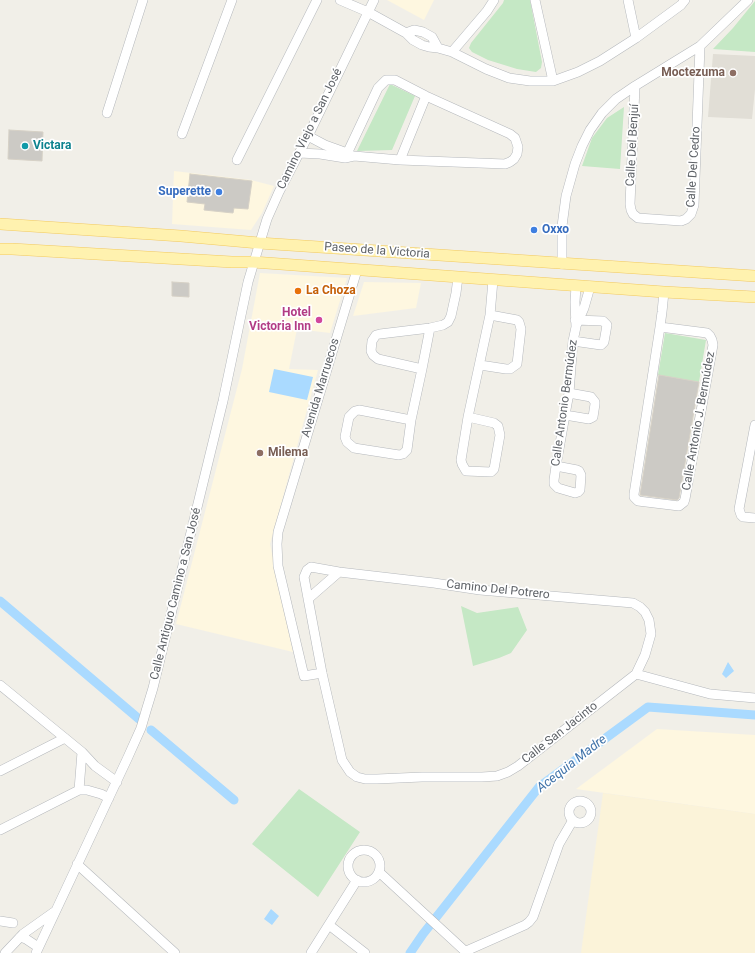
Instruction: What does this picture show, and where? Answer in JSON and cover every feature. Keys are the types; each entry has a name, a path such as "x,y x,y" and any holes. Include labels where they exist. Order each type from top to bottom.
{"main road":[{"name":"Paseo de la Victoria","path":"0,224 562,264 755,276"},
{"name":"Paseo de la Victoria","path":"0,249 253,262 590,287 755,297"}],"street":[{"path":"107,114 143,0"},
{"path":"182,134 232,0"},
{"path":"237,160 317,0"},
{"path":"340,0 368,12 406,33 414,30 428,34 432,37 438,48 452,52 486,69 509,78 530,81 553,80 578,72 600,61 636,38 681,5 685,0"},
{"name":"Camino Viejo a San José","path":"253,262 267,220 279,192 374,0"},
{"path":"452,52 487,11 494,0"},
{"path":"535,0 553,80"},
{"path":"628,0 636,38"},
{"path":"562,264 562,226 566,196 575,164 590,130 602,113 616,99 700,46 748,0"},
{"name":"Calle Del Cedro","path":"630,204 633,214 638,218 681,221 686,219 691,214 694,205 700,46"},
{"path":"299,153 400,160 505,164 514,159 517,154 518,147 515,138 510,134 426,96 395,80 386,80 378,88 349,156"},
{"name":"Calle Del Benjuí","path":"630,204 635,86"},
{"path":"400,160 426,96"},
{"path":"308,136 349,156"},
{"name":"Calle Antiguo Camino a San José","path":"37,950 141,728 153,688 223,401 253,262"},
{"name":"Avenida Marruecos","path":"322,673 304,676 278,566 278,532 357,270"},
{"path":"422,369 378,359 371,351 372,341 376,335 380,334 430,328 443,325 448,322 451,316 458,277"},
{"path":"468,417 494,423 498,426 500,435 494,469 491,472 466,471 461,460 468,417 490,314 493,280"},
{"name":"Calle Antonio Bermúdez","path":"576,286 577,322"},
{"name":"Calle Antonio Bermúdez","path":"556,466 579,471 581,475 580,490 575,493 558,488 554,484 554,480 556,466 565,415 573,341 577,322 590,287"},
{"name":"Calle Antonio J. Bermúdez","path":"660,327 707,333 712,340 713,345 685,499 680,506 638,501 634,497 664,292"},
{"path":"480,365 510,369 517,364 521,329 519,322 517,320 490,314"},
{"path":"573,341 599,345 604,342 607,325 603,321 577,322"},
{"path":"411,420 358,410 349,417 345,437 354,448 401,455 405,453 407,450 411,420 430,328"},
{"path":"565,415 589,419 593,417 595,404 591,397 568,393"},
{"path":"755,425 739,508 743,517 755,518"},
{"name":"Camino Del Potrero","path":"308,599 304,577 307,570 311,567 480,590 633,603 645,612 649,620 651,634 645,654 636,674"},
{"path":"322,673 308,599 339,572"},
{"name":"Calle San Jacinto","path":"322,673 342,760 350,772 357,777 365,779 482,777 497,776 508,772 518,766 636,674"},
{"path":"636,674 710,694 755,698"},
{"path":"0,685 82,752 95,766 117,782"},
{"path":"0,770 65,738"},
{"path":"80,790 82,752"},
{"path":"0,830 80,790 87,790 109,798"},
{"path":"379,872 466,952 525,926 529,922 559,844 573,820"},
{"path":"364,850 369,851 377,857 379,861 379,872 373,880 362,882 353,877 350,873 349,863 354,854 364,850"},
{"path":"77,864 175,953"},
{"path":"311,953 357,880"},
{"path":"5,953 20,937 55,911"},
{"path":"0,921 13,923"},
{"path":"329,925 365,953"},
{"path":"20,937 26,939 37,950"}],"shaded area":[{"path":"387,0 434,0 424,20"},
{"name":"Moctezuma","path":"713,54 755,56 755,89 752,119 708,117"},
{"path":"174,171 251,180 274,186 262,213 251,230 172,224"},
{"path":"260,273 347,278 330,333 297,329 289,369 318,370 270,544 293,652 176,624 242,369"},
{"path":"364,282 421,283 416,308 353,316"},
{"path":"657,729 755,735 755,814 576,789"}],"green space":[{"path":"504,0 530,0 542,62 541,68 536,72 517,69 488,60 472,52 469,48 471,43"},
{"path":"755,1 755,52 713,49 733,28"},
{"path":"390,84 415,96 392,150 357,151"},
{"path":"624,107 620,169 582,166 592,138 607,118"},
{"path":"665,333 706,340 699,382 658,375"},
{"path":"461,606 477,613 518,607 527,630 511,653 473,666"},
{"path":"299,789 360,832 318,897 252,844"}],"sand":[{"path":"603,793 755,814 755,953 581,953"}],"water":[{"path":"274,369 313,377 307,400 269,392"},
{"path":"728,662 734,671 726,678 722,674"},
{"path":"271,909 279,916 272,925 264,919"}],"building":[{"name":"Victara","path":"9,130 43,132 42,161 8,159"},
{"name":"Superette","path":"190,174 252,181 248,209 234,208 233,213 204,210 205,204 187,202"},
{"path":"172,282 189,283 189,297 172,296"},
{"path":"659,375 699,382 679,498 677,500 640,495"}],"waterway":[{"path":"0,601 139,719"},
{"name":"Acequia Madre","path":"410,953 423,934 539,787 648,707 755,715"},
{"path":"151,730 234,800"}],"place":[{"name":"Moctezuma","path":"733,73"},
{"name":"Victara","path":"25,146"},
{"name":"Superette","path":"219,192"},
{"name":"Oxxo","path":"534,230"},
{"name":"La Choza","path":"298,291"},
{"name":"Hotel Victoria Inn","path":"319,320"},
{"name":"Milema","path":"260,453"}]}
